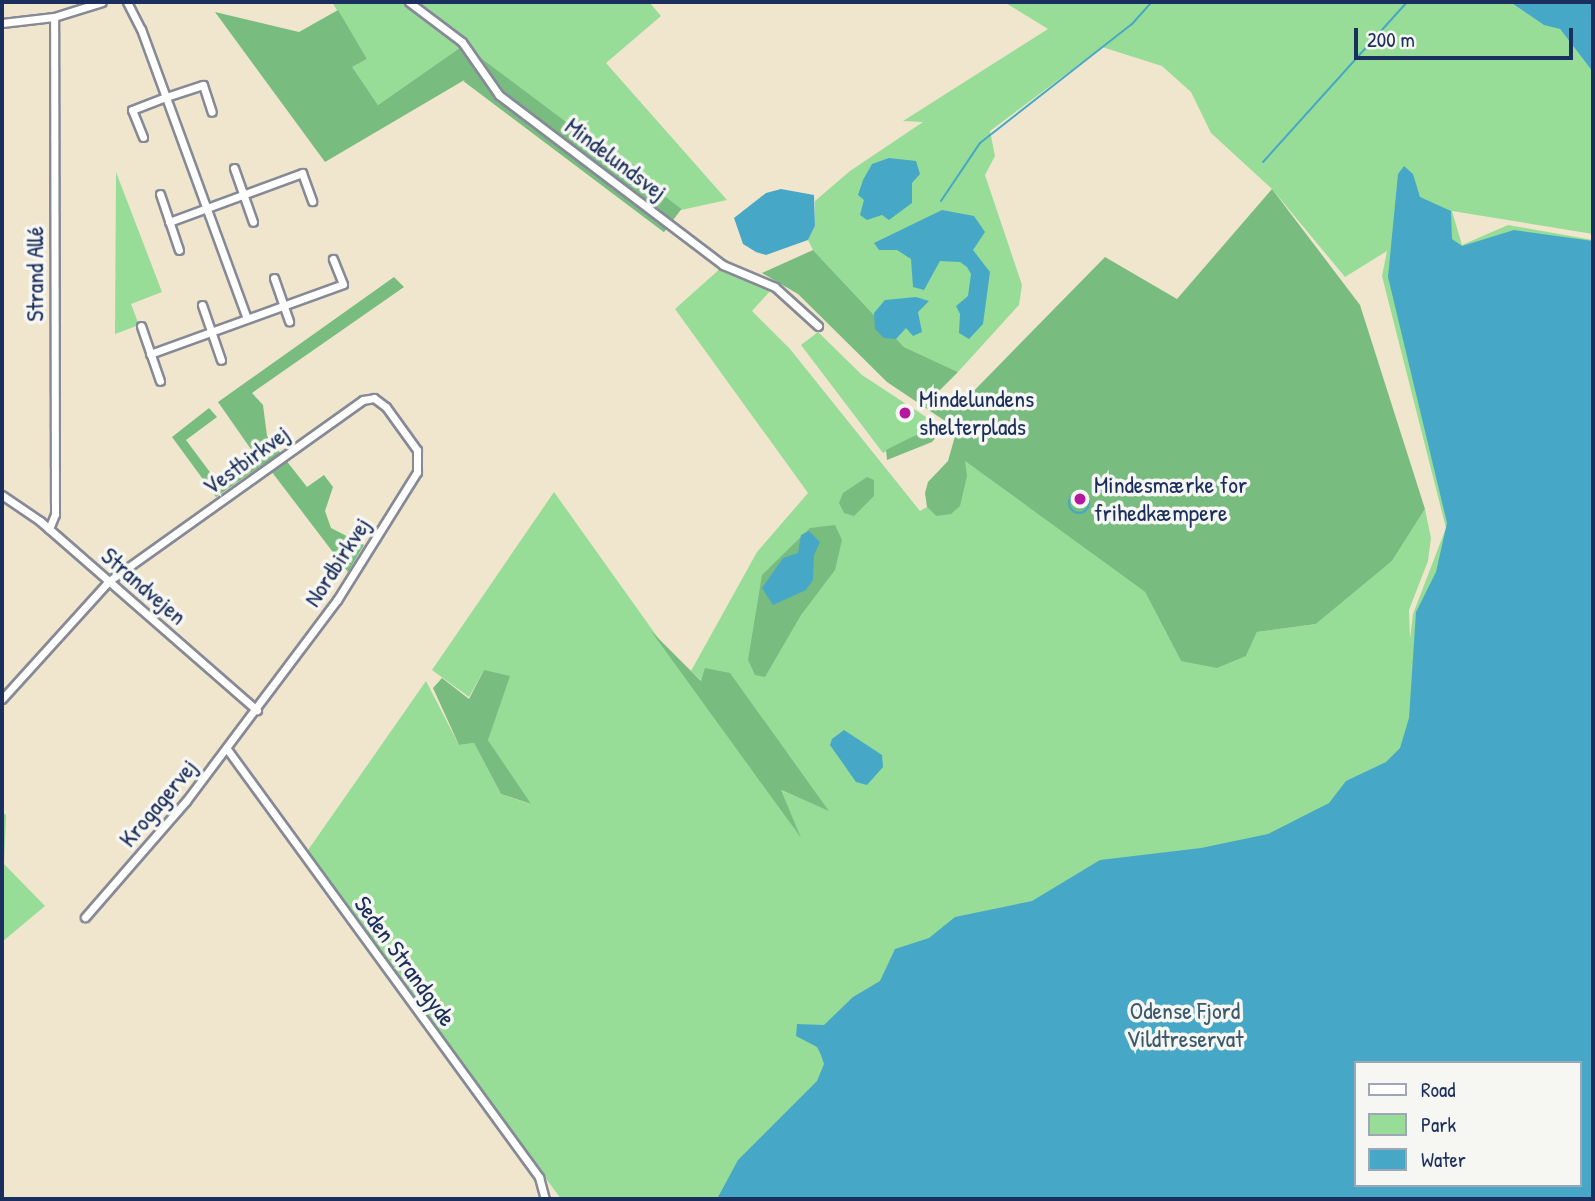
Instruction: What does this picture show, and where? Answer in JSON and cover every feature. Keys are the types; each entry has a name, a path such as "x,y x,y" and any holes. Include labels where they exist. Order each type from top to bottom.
{"street":[{"path":"2,23 54,17 102,2"},
{"path":"127,2 166,97 247,318"},
{"name":"Mindelundsvej","path":"409,2 462,42 499,95 723,265 775,287 818,326"},
{"name":"Strand Allé","path":"49,529 55,514 54,17"},
{"path":"142,137 132,110 166,97 203,85 212,112"},
{"path":"234,168 253,222"},
{"path":"169,222 302,173 312,201"},
{"path":"160,194 179,250"},
{"path":"150,354 342,284 333,259"},
{"path":"274,278 289,321"},
{"path":"202,305 221,360"},
{"path":"141,326 160,381"},
{"name":"Vestbirkvej","path":"109,581 363,400 374,398 386,407 402,428"},
{"name":"Nordbirkvej","path":"257,710 337,600 417,472 419,457 402,428"},
{"name":"Strandvejen","path":"2,495 49,529 257,710"},
{"path":"2,699 109,581"},
{"name":"Krogagervej","path":"85,917 257,710"},
{"name":"Seden Strandgyde","path":"227,749 539,1177 545,1199"}],"green space":[{"path":"332,2 404,2 461,47 378,105 351,67 367,59"},
{"path":"425,2 649,2 661,16 606,63 727,200 681,210 481,58 421,5"},
{"path":"1004,2 1510,2 1541,23 1560,29 1593,72 1593,234 1452,211 1462,245 1508,225 1593,240 1593,1199 561,1199 306,853 426,681 459,745 474,743 501,794 530,804 488,740 484,670 469,697 432,670 554,492 798,834 780,790 828,810 730,674 702,681 691,671 757,552 808,493 675,309 722,267 771,290 752,311 790,349 920,511 927,507 936,516 964,460 1145,592 1181,661 1246,656 1257,632 1316,624 1392,561 1425,509 1431,538 1428,561 1409,610 1410,639 1413,614 1446,528 1382,276 1387,251 1345,277 1272,189 1211,133 1191,92 1162,66 1102,47 990,131 995,156 985,175 1022,285 1019,305 958,372 904,347 813,250 808,240 815,226 815,201 850,171 923,122 903,121 1048,29"},
{"path":"338,10 367,59 352,67 378,105 461,47 478,72 325,162 215,12 299,32"},
{"path":"481,58 681,209 664,232 464,81"},
{"path":"116,172 162,292 131,304 139,325 115,334"},
{"path":"1272,189 1360,305 1425,509 1392,561 1316,624 1257,632 1246,656 1217,668 1181,661 1145,592 965,461 967,476 960,506 951,514 936,516 927,507 925,493 928,482 948,461 957,429 887,382 798,294 762,273 813,250 904,347 958,372 937,393 961,404 1105,257 1177,299"},
{"path":"394,277 404,287 252,393 263,405 267,436 307,487 324,475 333,487 325,511 331,528 364,545 348,572 265,463 216,497 172,437 209,408 217,417 186,440 218,483 255,455 218,402"},
{"path":"818,332 862,375 926,417 926,430 883,453 801,345"},
{"path":"926,430 938,435 932,442 887,460 886,450"},
{"path":"867,477 874,480 874,496 854,516 844,513 839,503 843,493"},
{"path":"835,525 842,540 835,570 801,615 765,677 755,675 748,660 762,575 810,528"},
{"path":"651,631 701,681 705,668 730,673 829,811 781,790 801,838"},
{"path":"484,670 510,676 488,740 531,804 501,794 474,743 459,745 433,688 442,678 469,699"},
{"path":"2,812 6,815 4,864 45,906 2,942"}],"water":[{"path":"1510,2 1593,2 1593,72 1560,29 1544,25"},
{"path":"889,158 916,161 920,174 912,183 912,203 889,220 882,215 867,220 860,215 864,200 858,195 863,180 872,164"},
{"name":"Odense Fjord Vildtreservat","path":"1404,166 1413,174 1420,197 1451,211 1452,239 1462,246 1514,230 1593,241 1593,1199 717,1199 738,1160 817,1081 824,1064 821,1055 817,1047 796,1036 797,1024 824,1025 853,997 880,981 895,949 929,938 955,917 1032,901 1100,860 1201,848 1268,834 1329,803 1346,781 1386,762 1400,748 1409,718 1416,612 1436,572 1447,523 1388,277 1398,174"},
{"path":"781,189 814,195 815,226 808,240 766,255 756,252 743,244 734,218 766,193"},
{"path":"942,210 974,216 985,232 973,250 990,272 983,324 969,339 959,333 960,314 956,306 968,296 971,274 967,267 960,262 940,261 924,290 913,287 911,259 897,250 879,250 874,243"},
{"path":"916,297 929,301 918,312 922,332 913,336 906,328 896,339 884,338 875,329 874,313 885,300"},
{"path":"809,531 820,542 814,555 813,580 806,590 773,605 762,588 783,558 798,553 801,535"},
{"path":"844,730 882,755 883,767 867,785 856,782 830,745 832,739"}],"waterway":[{"path":"941,201 980,143 1132,24 1152,2"},
{"path":"1263,162 1407,2"},
{"path":"1079,493 1086,496 1089,503 1086,510 1079,513 1072,510 1069,503 1072,496 1079,493"}],"place":[{"name":"Mindelundens shelterplads","path":"905,413"},
{"name":"Mindesmærke for frihedkæmpere","path":"1080,499"}]}
